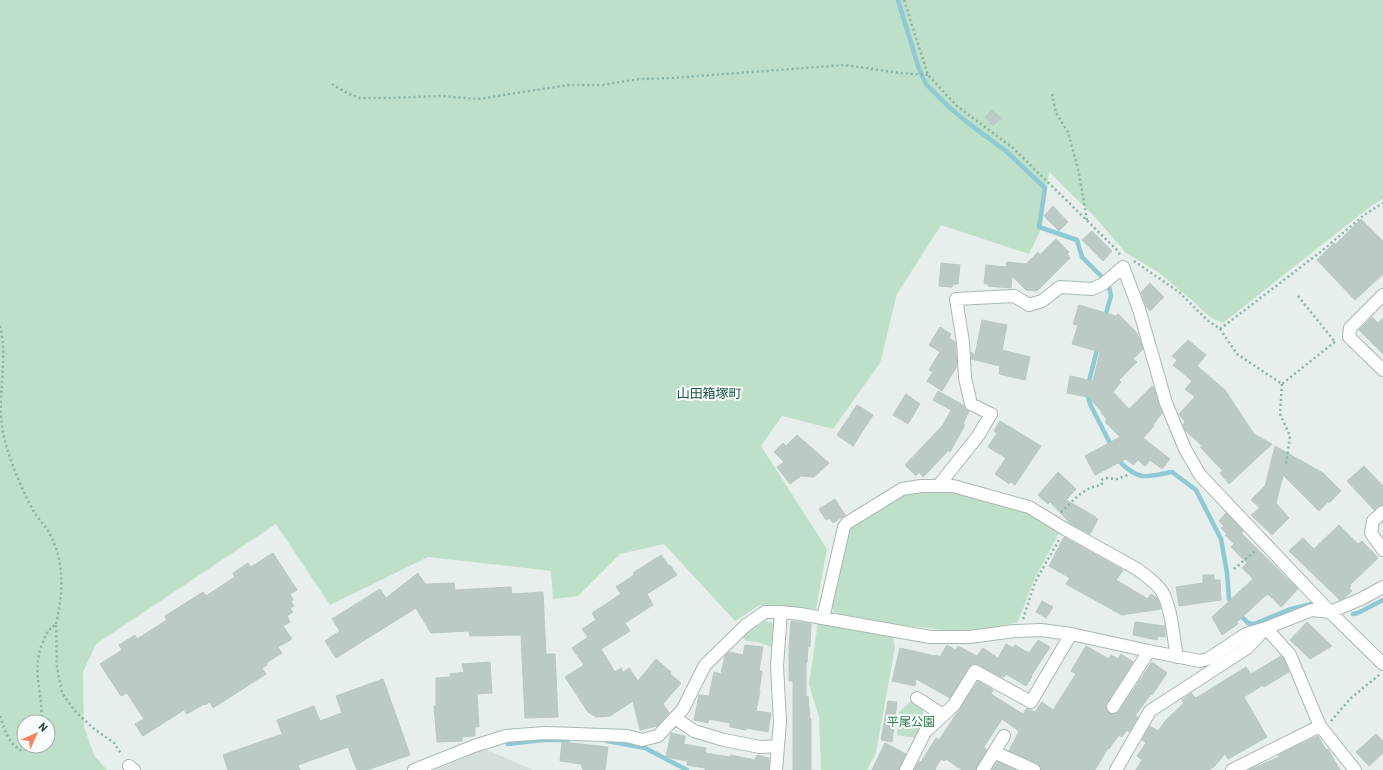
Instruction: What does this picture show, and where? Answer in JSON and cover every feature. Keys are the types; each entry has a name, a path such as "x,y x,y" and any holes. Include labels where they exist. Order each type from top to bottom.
{"street":[{"path":"939,485 978,436 992,414 970,404 963,342 956,299 1014,296 1029,305 1042,301 1060,287 1092,289 1106,281 1123,262 1139,309 1166,403 1185,449 1200,476 1383,669"},
{"path":"1383,295 1350,328 1349,337 1383,370"},
{"path":"823,618 844,527 847,523 902,489 921,486 953,486 1029,507 1137,569 1161,590 1169,610 1177,657"},
{"path":"1383,512 1373,521 1371,533 1383,550"},
{"path":"414,770 474,746 506,736 545,733 627,736 642,740 658,736 683,709 704,665 745,626 765,612 800,614 930,637 970,637 1041,630 1071,634 1200,661 1208,659 1246,634 1312,610 1330,612 1362,599 1383,587"},
{"path":"776,770 780,722 777,666 781,612"},
{"path":"1266,628 1290,655 1322,728 1355,770"},
{"path":"1116,770 1150,711 1247,648 1266,628"},
{"path":"906,770 925,732 954,705 975,671 1031,702 1071,634"},
{"path":"1113,707 1149,651"},
{"path":"917,698 944,715"},
{"path":"675,718 694,731 724,740 760,747 778,746"},
{"path":"1232,770 1322,728"},
{"path":"983,770 1004,736"},
{"path":"994,752 1034,770"}],"path":[{"path":"904,0 926,75 957,106 1013,148 1116,249 1123,262 1130,258 1179,292 1207,320 1220,329 1237,354 1282,384"},
{"path":"332,84 348,94 364,98 440,96 478,98 569,85 602,85 640,80 845,65 926,75"},
{"path":"1052,94 1056,113 1068,132 1079,173 1087,222"},
{"path":"1220,329 1323,250 1364,215 1383,203"},
{"path":"1298,296 1335,342"},
{"path":"0,326 3,348 1,422 6,445 27,499 35,514 50,534 58,557 62,582 56,624 57,668 62,693 75,711 93,728 114,743 131,768"},
{"path":"1286,465 1290,436 1280,414 1282,384 1335,342 1350,328"},
{"path":"1052,521 1083,492 1090,487 1100,486 1102,484 1101,480 1106,478 1117,479 1128,475"},
{"path":"1019,631 1035,582 1065,529"},
{"path":"1234,569 1265,544"},
{"path":"42,714 36,668 39,651 47,631 56,624"},
{"path":"1322,728 1327,727 1350,698 1383,669"},
{"path":"0,716 7,738 16,747"}],"shaded area":[{"path":"485,749 533,770 435,770"}],"green space":[{"path":"0,0 1383,0 1383,199 1371,206 1223,323 1206,314 1193,301 1158,272 1126,253 1094,216 1049,172 1042,227 1029,254 941,225 897,294 880,363 833,429 782,416 761,446 827,549 816,609 760,605 735,621 664,544 620,554 578,596 553,599 551,571 428,557 330,605 276,524 96,644 83,672 84,727 94,755 107,770 0,770"},
{"path":"947,489 1028,512 1060,531 1034,580 1018,622 986,630 945,630 900,625 836,613 830,607 848,530 854,524 905,493"},
{"path":"765,621 775,624 772,647 757,642 746,641 742,636"},
{"path":"818,622 893,637 895,647 876,753 867,770 821,770 819,717 809,684"},
{"name":"平尾公園","path":"911,701 923,709 923,725 916,738 897,735 899,712"}],"building":[{"path":"992,110 1001,118 993,126 985,117"},
{"path":"1053,206 1068,222 1059,231 1044,216"},
{"path":"1361,219 1383,241 1383,274 1355,300 1317,260 1334,243 1335,245"},
{"path":"1092,231 1112,251 1103,261 1082,240"},
{"path":"1056,239 1069,252 1067,254 1070,258 1037,291 1026,290 1012,276 1011,288 988,286 988,284 984,284 986,265 1006,267 1007,262 1026,264 1038,252 1040,255"},
{"path":"941,263 960,265 958,284 953,284 952,287 939,286"},
{"path":"1150,283 1164,297 1150,311 1146,306 1141,292"},
{"path":"1079,305 1116,316 1118,314 1138,334 1137,335 1143,349 1133,359 1137,362 1119,380 1121,382 1113,392 1129,409 1152,386 1154,388 1162,413 1153,425 1154,426 1143,438 1170,459 1162,469 1150,460 1145,466 1138,460 1133,465 1126,459 1095,475 1085,456 1120,437 1105,422 1107,419 1088,397 1067,393 1070,376 1093,381 1100,352 1072,344 1078,325 1073,324"},
{"path":"1372,317 1378,323 1383,318 1383,354 1359,330"},
{"path":"982,320 1007,325 1002,350 1030,357 1025,380 999,374 1000,366 971,359 971,352 975,355"},
{"path":"940,327 951,334 949,338 955,342 957,366 942,391 927,381 933,372 929,370 940,352 929,345"},
{"path":"1188,340 1206,355 1197,366 1225,390 1254,434 1272,444 1229,484 1220,473 1223,471 1200,447 1202,446 1185,430 1183,425 1185,422 1179,414 1195,397 1185,389 1192,381 1173,365 1177,360 1172,356"},
{"path":"938,391 963,405 965,409 969,411 963,424 965,425 950,452 949,450 923,477 919,472 916,476 905,465 943,425 951,410 933,400"},
{"path":"906,394 920,404 908,424 893,415"},
{"path":"857,405 873,415 853,446 837,435"},
{"path":"1000,421 1041,446 1015,485 1011,482 1009,484 995,474 1006,458 988,447 997,433 994,431"},
{"path":"797,435 829,463 814,477 801,476 790,484 777,467 784,462 774,452 783,443 786,446"},
{"path":"1275,446 1323,473 1341,491 1319,511 1283,475 1276,503 1289,518 1272,535 1251,515 1260,508 1251,500 1265,486"},
{"path":"1364,466 1383,486 1383,505 1378,506 1374,510 1347,481"},
{"path":"1058,472 1076,489 1066,500 1098,519 1090,534 1069,523 1050,502 1048,504 1038,495"},
{"path":"835,499 845,515 833,523 830,518 826,520 819,509"},
{"path":"1226,513 1243,531 1241,533 1298,589 1281,607 1268,594 1266,595 1237,622 1238,624 1222,635 1212,617 1253,579 1242,568 1247,563 1231,547 1234,544 1225,535 1227,534 1221,528 1224,526 1219,521"},
{"path":"1339,525 1358,544 1362,541 1378,558 1350,585 1351,586 1349,588 1352,591 1340,600 1289,551 1303,538 1314,549"},
{"path":"1064,537 1123,570 1116,580 1148,599 1151,594 1157,598 1161,609 1122,615 1066,584 1070,578 1049,566"},
{"path":"273,553 297,590 290,594 293,600 291,602 294,606 290,608 293,612 287,616 290,622 283,626 292,639 278,647 282,653 266,663 267,665 262,668 266,674 213,708 210,702 187,714 184,710 143,736 135,724 144,719 127,693 121,696 100,664 122,650 119,645 135,635 137,639 167,620 165,616 203,592 206,596 235,577 233,573 248,563 251,567"},
{"path":"661,555 677,575 647,594 653,605 625,623 630,631 601,649 615,672 621,668 623,672 629,668 638,681 656,659 681,683 663,704 669,713 657,726 640,730 633,701 610,716 596,717 588,712 565,677 584,665 572,648 588,637 582,629 596,620 592,613 621,594 616,587 634,575 633,573"},
{"path":"418,573 425,584 454,583 455,590 511,587 512,594 543,592 546,654 555,654 558,717 525,718 521,635 470,636 469,631 431,633 416,608 336,658 325,641 340,631 332,619 380,589 386,598"},
{"path":"1203,575 1214,575 1214,580 1220,580 1221,600 1179,606 1176,587 1203,583"},
{"path":"1042,601 1053,607 1046,618 1036,612"},
{"path":"791,621 811,624 810,647 808,646 806,663 806,697 808,696 811,719 811,770 793,770 793,681 789,681"},
{"path":"1135,622 1165,626 1165,637 1158,636 1157,640 1133,635"},
{"path":"1307,622 1332,646 1310,659 1290,640"},
{"path":"1038,640 1050,647 1026,686 1006,674 1002,677 975,664 972,664 969,667 950,698 916,679 915,686 892,681 900,648 940,657 947,645 956,650 958,646 977,656 983,648 998,658 1006,644 1013,648 1015,645 1029,653"},
{"path":"745,645 763,647 759,671 762,671 760,691 756,711 771,713 768,732 730,727 730,723 709,719 708,723 694,720 699,695 709,696 714,672 721,674 725,656 729,652 743,655"},
{"path":"1086,646 1109,659 1111,655 1118,659 1121,654 1133,662 1107,703 1106,710 1109,713 1116,714 1119,711 1152,662 1167,673 1135,716 1138,717 1129,732 1127,730 1122,737 1119,735 1109,749 1108,748 1095,770 1041,770 1037,763 1009,751 1019,731 1002,719 984,747 987,750 976,770 962,770 946,759 945,761 941,759 935,769 936,770 914,770 919,761 921,762 936,738 939,740 978,681 993,690 991,694 1023,714 1027,708 1035,712 1042,702 1053,710 1076,674 1071,671"},
{"path":"1281,656 1284,659 1289,672 1264,687 1263,685 1244,697 1267,737 1228,759 1225,754 1214,767 1208,770 1136,770 1142,760 1137,756 1146,743 1142,740 1150,726 1158,731 1166,720 1184,703 1182,700 1187,696 1191,693 1196,698 1246,667 1251,674"},
{"path":"490,662 492,693 477,694 479,727 475,727 475,736 462,737 462,741 437,742 434,706 436,706 436,678 450,677 450,674 464,672 462,664"},
{"path":"383,679 410,755 367,770 357,770 348,747 298,765 300,770 228,770 223,755 282,734 277,720 314,706 320,721 342,713 336,696"},
{"path":"888,701 897,702 892,742 881,740"},
{"path":"671,733 685,736 684,744 706,748 705,753 730,757 730,755 755,760 757,755 769,758 769,770 705,770 705,768 687,765 687,761 666,757"},
{"path":"1376,734 1383,741 1383,753 1369,766 1356,752"},
{"path":"1318,736 1326,750 1328,749 1340,770 1249,770 1279,757 1278,755"},
{"path":"562,742 608,747 605,770 583,770 581,764 560,761"},
{"path":"885,743 906,754 899,770 872,770"},
{"path":"997,762 1016,770 992,770"}],"waterway":[{"path":"898,0 919,69 926,84 951,109 1006,151 1045,188 1039,227 1077,240 1082,257 1102,277 1109,287 1111,296 1105,317"},
{"path":"1088,385 1098,346"},
{"path":"1087,393 1090,404 1112,447"},
{"path":"1117,457 1125,466 1136,474 1146,476 1172,472 1196,490 1221,539 1227,573 1229,599 1233,604"},
{"path":"1353,614 1358,613 1383,600"},
{"path":"1239,614 1248,623 1254,624 1288,610 1311,604"},
{"path":"508,744 542,740 568,740"},
{"path":"607,741 645,748 687,770"}],"district":[{"name":"山田箱塚町","path":"709,393"}]}
